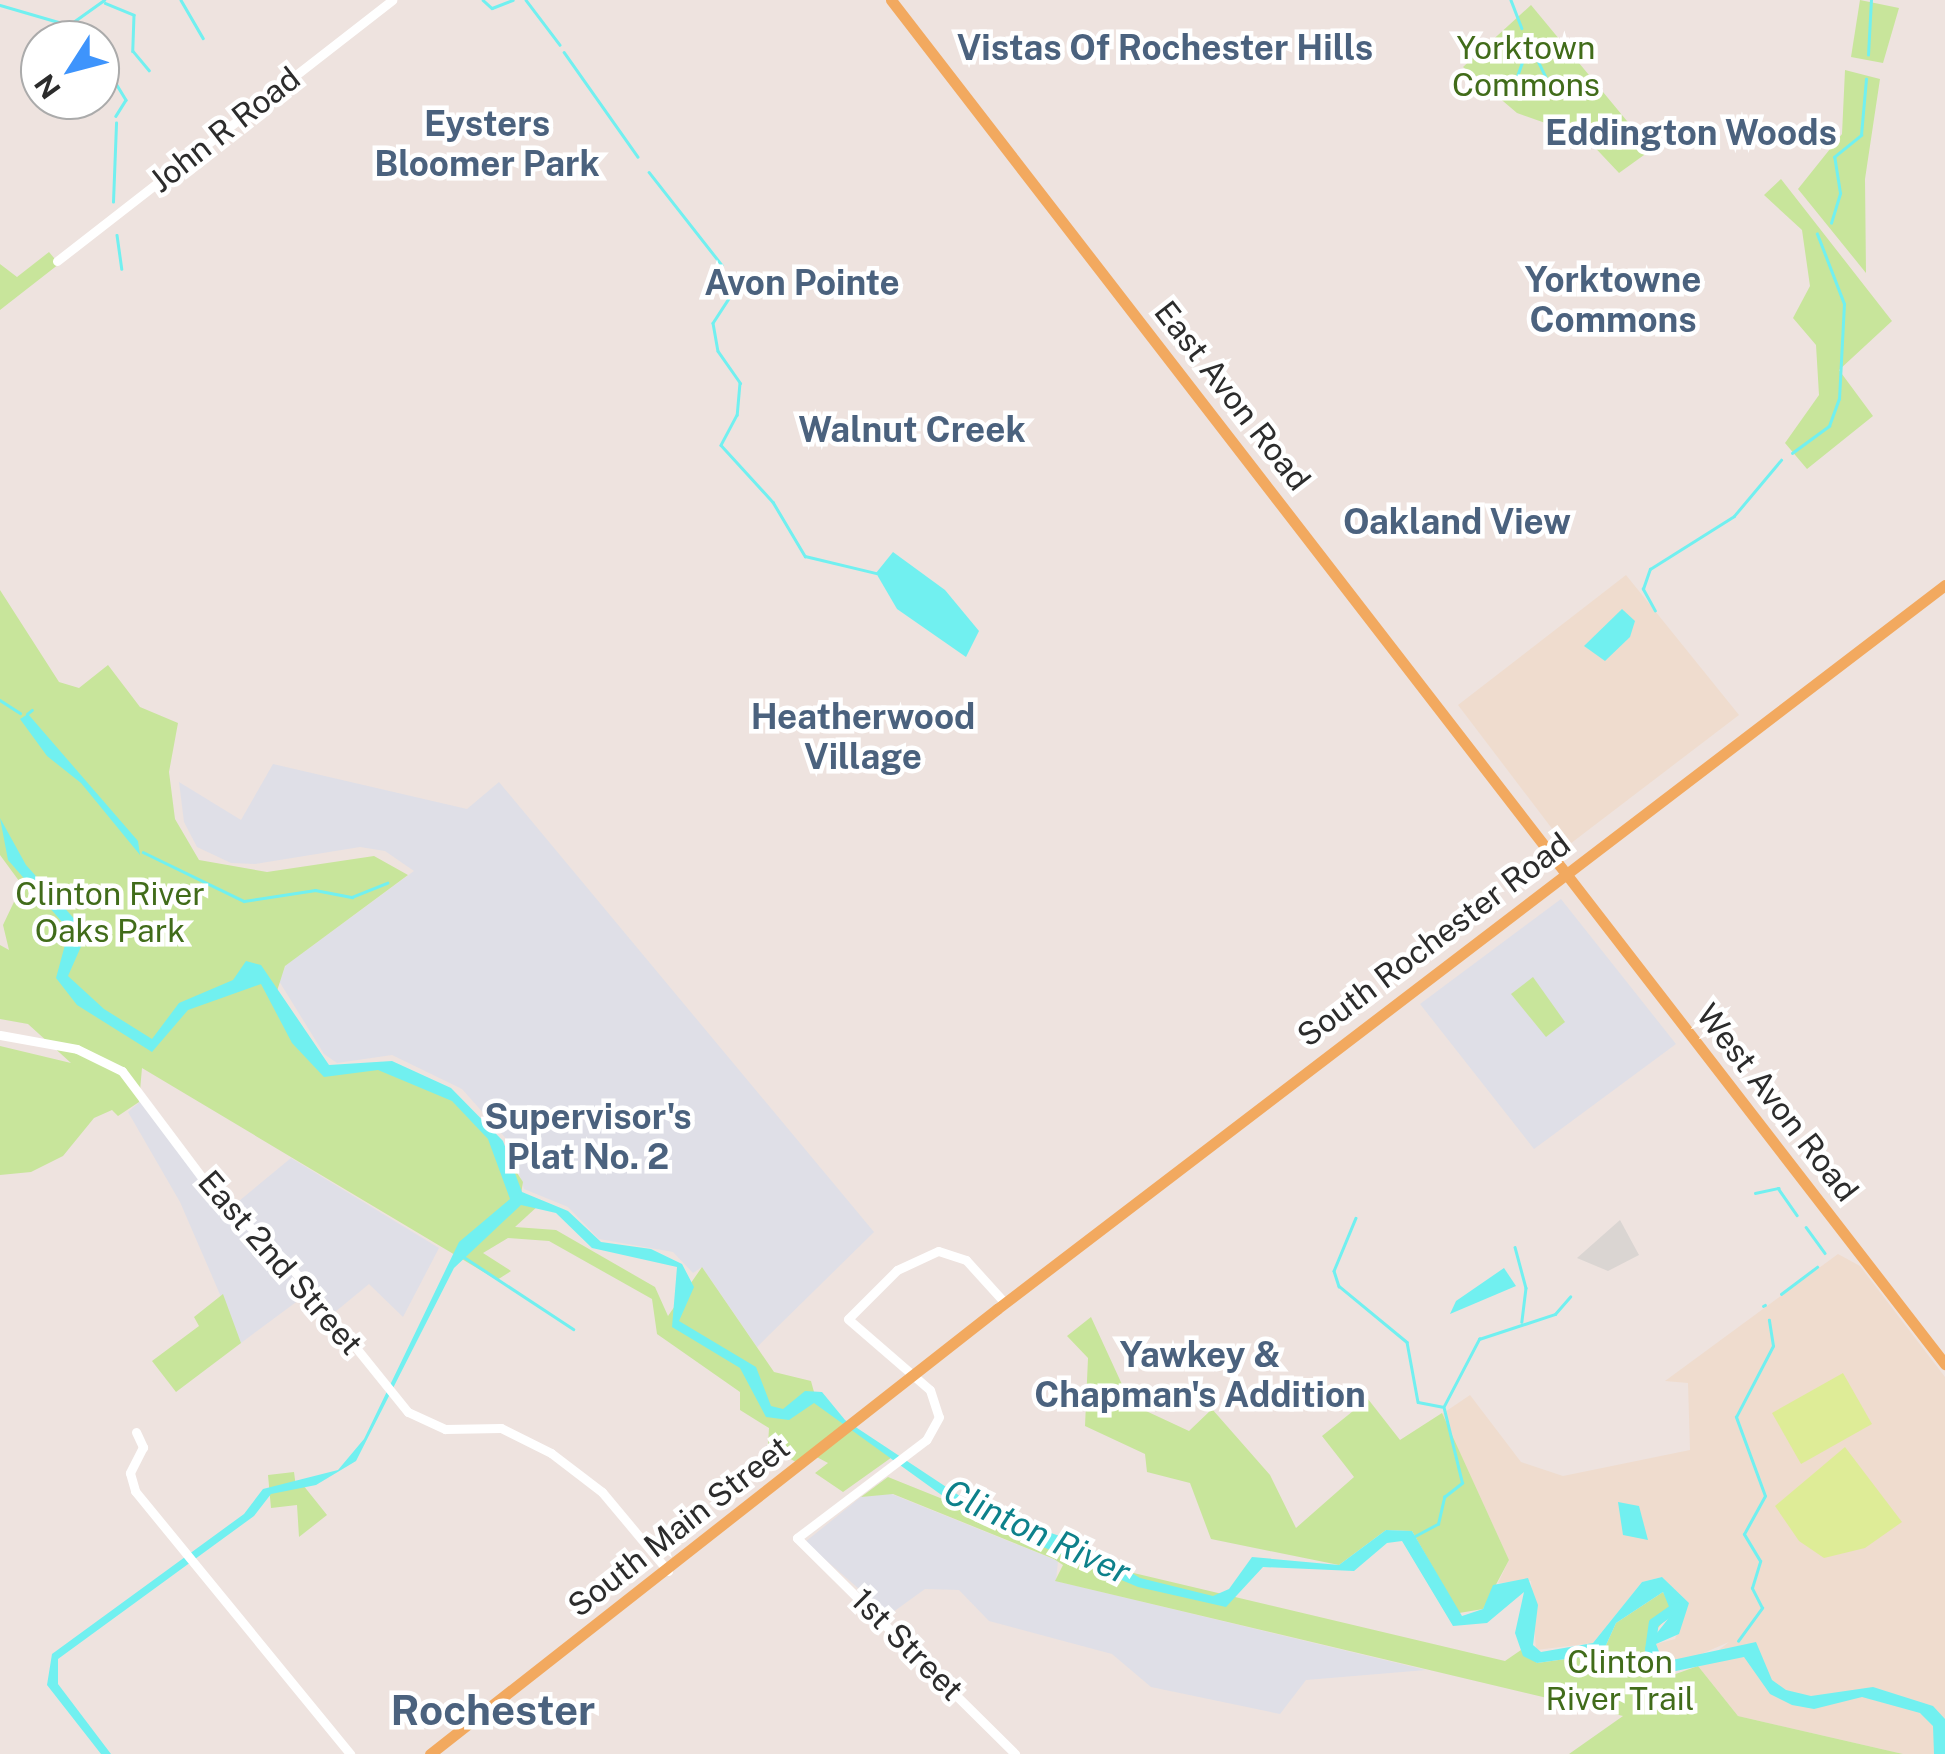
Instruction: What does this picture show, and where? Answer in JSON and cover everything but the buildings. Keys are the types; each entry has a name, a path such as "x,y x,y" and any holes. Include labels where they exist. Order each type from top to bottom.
{"main road":[{"name":"East Avon Road","path":"891,0 1566,875"},
{"name":"South Rochester Road","path":"959,1340 1945,585"},
{"name":"West Avon Road","path":"1566,875 1945,1364"},
{"name":"South Main Street","path":"430,1754 758,1502 959,1340"}],"street":[{"name":"John R Road","path":"58,261 392,0"},
{"name":"East 2nd Street","path":"0,1035 93,1054 144,1094 212,1192 286,1261 408,1412 437,1427 501,1428 551,1452 602,1492 668,1572"},
{"name":"1st Street","path":"1004,1303 966,1260 938,1251 897,1270 848,1319 936,1398 937,1426 912,1451 797,1538 1015,1754"},
{"path":"136,1432 143,1447 131,1484 192,1565 350,1754"}],"shaded area":[{"path":"1626,575 1739,715 1566,847 1458,705"},
{"path":"273,764 467,809 499,782 874,1232 757,1347 702,1267 693,1273 673,1252 599,1239 568,1207 524,1189 509,1142 462,1089 392,1055 337,1063 324,1054 279,981 286,965 414,871 385,851 360,847 255,864 231,863 197,847 184,822 179,782 241,820"},
{"path":"1561,899 1676,1044 1534,1149 1420,1004"},
{"path":"143,1099 212,1198 273,1252 307,1294 241,1343 180,1202 128,1112"},
{"path":"291,1158 439,1248 403,1317 369,1284 335,1312 233,1206"},
{"path":"1620,1220 1639,1255 1608,1271 1577,1258"},
{"path":"1838,1254 1860,1266 1945,1377 1945,1754 1903,1754 1738,1716 1698,1666 1729,1642 1676,1665 1657,1656 1656,1644 1675,1639 1689,1603 1662,1577 1642,1582 1593,1643 1536,1650 1531,1581 1498,1583 1509,1560 1442,1414 1470,1395 1521,1462 1563,1476 1690,1450 1688,1383 1665,1381"},
{"path":"889,1493 1058,1561 1056,1581 1426,1670 1306,1680 1280,1714 1151,1687 1112,1654 989,1621 959,1590 925,1589 889,1615 805,1542 861,1497"}],"green space":[{"path":"1860,0 1899,8 1883,63 1851,57"},
{"name":"Yorktown Commons","path":"1531,5 1651,150 1619,173 1585,137 1517,113 1463,67"},
{"path":"1845,70 1880,79 1865,179 1866,273 1798,189 1842,134"},
{"path":"1781,179 1892,321 1839,370 1873,416 1807,469 1785,443 1819,395 1816,345 1793,318 1810,286 1802,230 1764,195"},
{"path":"49,252 59,264 0,310 0,264 17,277"},
{"name":"Clinton River Oaks Park","path":"0,590 59,682 79,688 108,665 140,707 178,723 169,772 175,819 199,860 267,872 374,856 408,875 285,966 277,991 305,1045 332,1068 374,1063 443,1088 508,1159 523,1182 521,1194 539,1205 515,1227 556,1230 655,1287 668,1316 702,1267 774,1372 811,1381 817,1403 895,1455 843,1492 815,1473 828,1463 813,1455 801,1465 768,1446 769,1428 740,1410 740,1392 657,1334 652,1299 549,1241 508,1238 483,1253 511,1271 497,1280 142,1068 139,1102 118,1116 112,1110 94,1118 63,1156 31,1172 0,1175 0,1046 71,1063 28,1024 0,1019 0,945 9,950 3,925 22,885 0,855"},
{"path":"1533,977 1565,1022 1546,1037 1511,994"},
{"path":"223,1294 241,1343 176,1392 152,1361 199,1326 194,1317"},
{"path":"1091,1317 1131,1404 1189,1431 1212,1409 1270,1475 1296,1528 1354,1477 1322,1436 1368,1399 1400,1440 1442,1413 1509,1560 1483,1609 1459,1613 1412,1531 1386,1530 1339,1565 1211,1539 1190,1483 1147,1472 1145,1454 1085,1426 1088,1358 1067,1336"},
{"path":"1843,1373 1872,1424 1801,1464 1772,1413"},
{"path":"1845,1447 1902,1522 1865,1548 1824,1558 1799,1541 1775,1506"},
{"path":"294,1472 296,1487 303,1485 327,1515 299,1537 297,1505 271,1508 268,1475"},
{"name":"Clinton River Trail","path":"888,1477 1067,1549 1066,1557 1505,1661 1521,1650 1537,1663 1602,1654 1616,1623 1663,1592 1673,1611 1647,1640 1654,1669 1670,1676 1698,1666 1738,1716 1903,1754 1569,1754 1623,1716 1055,1581 1063,1565 1054,1559 893,1494 861,1497"}],"water":[{"path":"893,552 945,590 979,631 966,657 897,609 876,573"},
{"path":"1622,609 1635,621 1630,637 1605,661 1584,646"},
{"path":"28,714 138,841 140,855 81,783 47,756 20,719"},
{"name":"Clinton River","path":"0,818 26,865 87,933 68,976 104,1009 152,1039 179,1003 233,980 246,961 261,965 329,1065 392,1061 451,1088 503,1141 522,1192 568,1211 601,1242 651,1249 682,1264 694,1287 679,1321 756,1367 771,1406 783,1409 805,1391 822,1392 845,1420 978,1508 1086,1545 1140,1578 1213,1596 1229,1589 1252,1557 1339,1565 1386,1530 1412,1531 1462,1616 1483,1609 1493,1585 1528,1578 1538,1605 1533,1645 1541,1652 1593,1643 1642,1582 1662,1577 1689,1603 1679,1634 1656,1644 1663,1662 1756,1642 1772,1680 1786,1690 1811,1696 1873,1687 1933,1706 1945,1719 1945,1754 1934,1754 1933,1726 1920,1713 1862,1697 1814,1709 1792,1705 1770,1694 1744,1657 1661,1674 1645,1648 1672,1614 1663,1592 1616,1623 1602,1654 1537,1663 1523,1656 1515,1633 1524,1592 1487,1623 1453,1626 1402,1541 1387,1543 1354,1571 1263,1567 1226,1607 1138,1587 972,1517 814,1403 789,1420 766,1417 740,1368 672,1327 677,1267 592,1248 556,1213 521,1205 454,1268 356,1461 316,1485 271,1494 254,1516 58,1659 58,1684 111,1754 101,1754 47,1685 52,1654 244,1514 263,1489 338,1470 364,1439 459,1242 510,1199 488,1139 452,1101 378,1070 324,1077 292,1043 261,984 188,1010 152,1052 77,1005 56,978 69,930 8,860"},
{"path":"1504,1268 1516,1286 1450,1314 1456,1301"},
{"path":"1618,1502 1639,1506 1648,1540 1623,1535"}],"waterway":[{"path":"0,5 69,25 104,0"},
{"path":"181,0 203,38"},
{"path":"483,0 492,8 513,0"},
{"path":"526,0 560,45"},
{"path":"1511,0 1522,28"},
{"path":"1868,55 1871,0"},
{"path":"105,3 134,15 133,51 149,70"},
{"path":"1529,42 1554,94"},
{"path":"1512,90 1529,43"},
{"path":"564,52 638,157"},
{"path":"1831,223 1840,193 1834,157 1861,135 1866,79"},
{"path":"120,90 126,100 120,110"},
{"path":"113,202 116,123"},
{"path":"649,172 722,265"},
{"path":"1792,453 1829,426 1839,399 1844,304 1817,234"},
{"path":"117,235 122,269"},
{"path":"730,297 713,323 718,351 740,383 737,415 721,445 773,502 805,556 876,573"},
{"path":"1655,611 1643,589 1650,569 1734,516 1781,460"},
{"path":"0,700 20,713"},
{"path":"27,714 32,710"},
{"path":"143,852 244,901 315,890 352,897 387,883"},
{"path":"1755,1193 1778,1188 1797,1215"},
{"path":"1356,1218 1334,1271 1339,1286 1407,1342 1418,1402 1444,1407"},
{"path":"1806,1227 1825,1253"},
{"path":"1515,1247 1526,1288 1522,1322"},
{"path":"464,1257 573,1329"},
{"path":"1781,1294 1817,1267"},
{"path":"1444,1406 1479,1339 1555,1314 1570,1297"},
{"path":"1738,1641 1762,1608 1752,1588 1760,1561 1744,1534 1765,1496 1736,1417 1773,1346 1769,1320"},
{"path":"1415,1536 1438,1524 1444,1497 1462,1483 1444,1409"},
{"path":"1650,1650 1654,1623 1677,1607"}],"district":[{"name":"Vistas Of Rochester Hills","path":"1165,48"},
{"name":"Eddington Woods","path":"1691,133"},
{"name":"Eysters Bloomer Park","path":"487,144"},
{"name":"Avon Pointe","path":"802,283"},
{"name":"Yorktowne Commons","path":"1613,300"},
{"name":"Walnut Creek","path":"912,430"},
{"name":"Oakland View","path":"1457,522"},
{"name":"Heatherwood Village","path":"863,737"},
{"name":"Supervisor's Plat No. 2","path":"588,1137"},
{"name":"Yawkey & Chapman's Addition","path":"1200,1375"},
{"name":"Rochester","path":"493,1710"}]}
